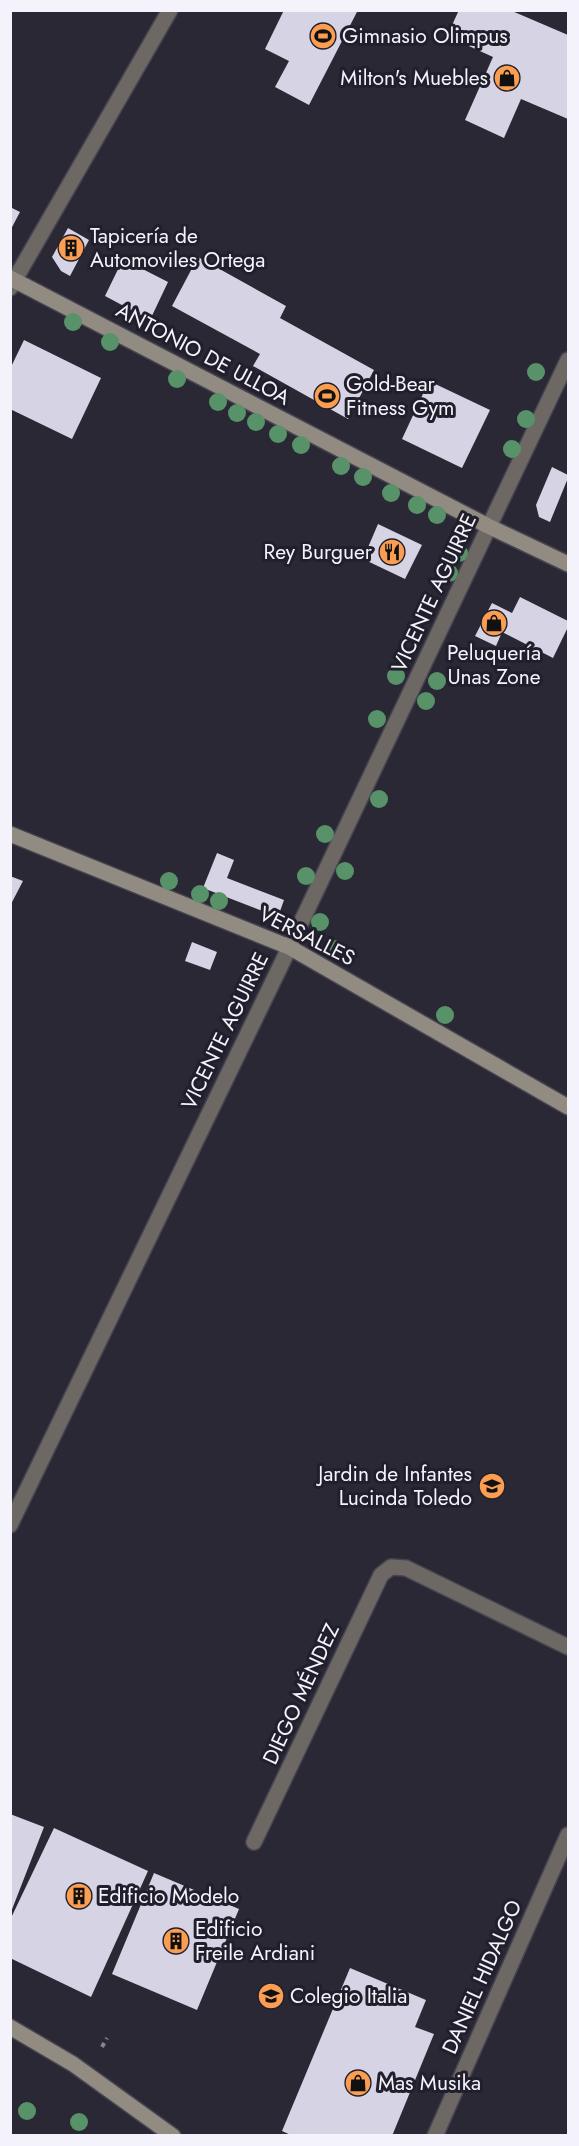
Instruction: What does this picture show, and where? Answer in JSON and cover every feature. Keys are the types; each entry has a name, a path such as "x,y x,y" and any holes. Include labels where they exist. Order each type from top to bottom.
{"street":[{"path":"12,282 170,10"},
{"name":"ANTONIO DE ULLOA","path":"12,282 488,526 568,564"},
{"name":"VICENTE AGUIRRE","path":"10,1525 289,947 568,360"},
{"name":"VERSALLES","path":"10,834 289,947 568,1107"},
{"name":"DIEGO MÉNDEZ","path":"254,1842 381,1575 392,1567 406,1568 568,1647"},
{"name":"DANIEL HIDALGO","path":"435,2136 568,1835"},
{"path":"10,2027 73,2064 173,2136"}],"path":[{"path":"102,2047 106,2038"}],"building":[{"name":"Gimnasio Olimpus","path":"284,10 358,10 309,105 275,87 289,61 265,49"},
{"path":"459,10 512,11 568,35 568,119 521,99 504,138 465,120 493,57 447,36"},
{"path":"10,207 20,212 10,231"},
{"name":"Tapicería de Automoviles Ortega","path":"68,228 89,240 70,276 61,271 52,257"},
{"path":"198,257 286,306 280,318 374,370 348,419 253,366 260,354 172,306"},
{"path":"123,259 168,282 150,320 105,296"},
{"path":"24,340 101,378 72,439 10,409 10,369"},
{"path":"429,381 490,410 462,468 402,439"},
{"path":"552,467 568,475 568,478 550,522 539,517 536,505"},
{"name":"Rey Burguer","path":"378,524 422,545 405,579 363,559"},
{"path":"520,597 568,621 568,627 553,658 502,632 496,646 475,636 492,603 512,613"},
{"path":"217,853 234,860 227,878 284,900 278,917 203,888"},
{"path":"10,876 23,881 10,906"},
{"path":"192,942 217,952 210,970 185,961"},
{"path":"10,1814 44,1827 11,1912 10,1912"},
{"name":"Edificio Modelo","path":"54,1828 148,1871 91,1997 10,1958 10,1920"},
{"name":"Edificio Freile Ardiani","path":"154,1873 239,1909 197,2010 112,1974"},
{"name":"Mas Musika","path":"350,1968 426,2000 415,2027 434,2034 392,2136 293,2136 282,2131"}],"place":[{"name":"Gimnasio Olimpus","path":"323,36"},
{"name":"Milton's Muebles","path":"507,78"},
{"name":"Tapicería de Automoviles Ortega","path":"71,248"},
{"name":"Gold-Bear Fitness Gym","path":"327,396"},
{"name":"Rey Burguer","path":"392,552"},
{"name":"Peluquería Unas Zone","path":"494,623"},
{"name":"Jardin de Infantes Lucinda Toledo","path":"492,1486"},
{"name":"Edificio Modelo","path":"79,1896"},
{"name":"Edificio Freile Ardiani","path":"176,1941"},
{"name":"Colegio Italia","path":"271,1996"},
{"name":"Mas Musika","path":"358,2083"}]}
